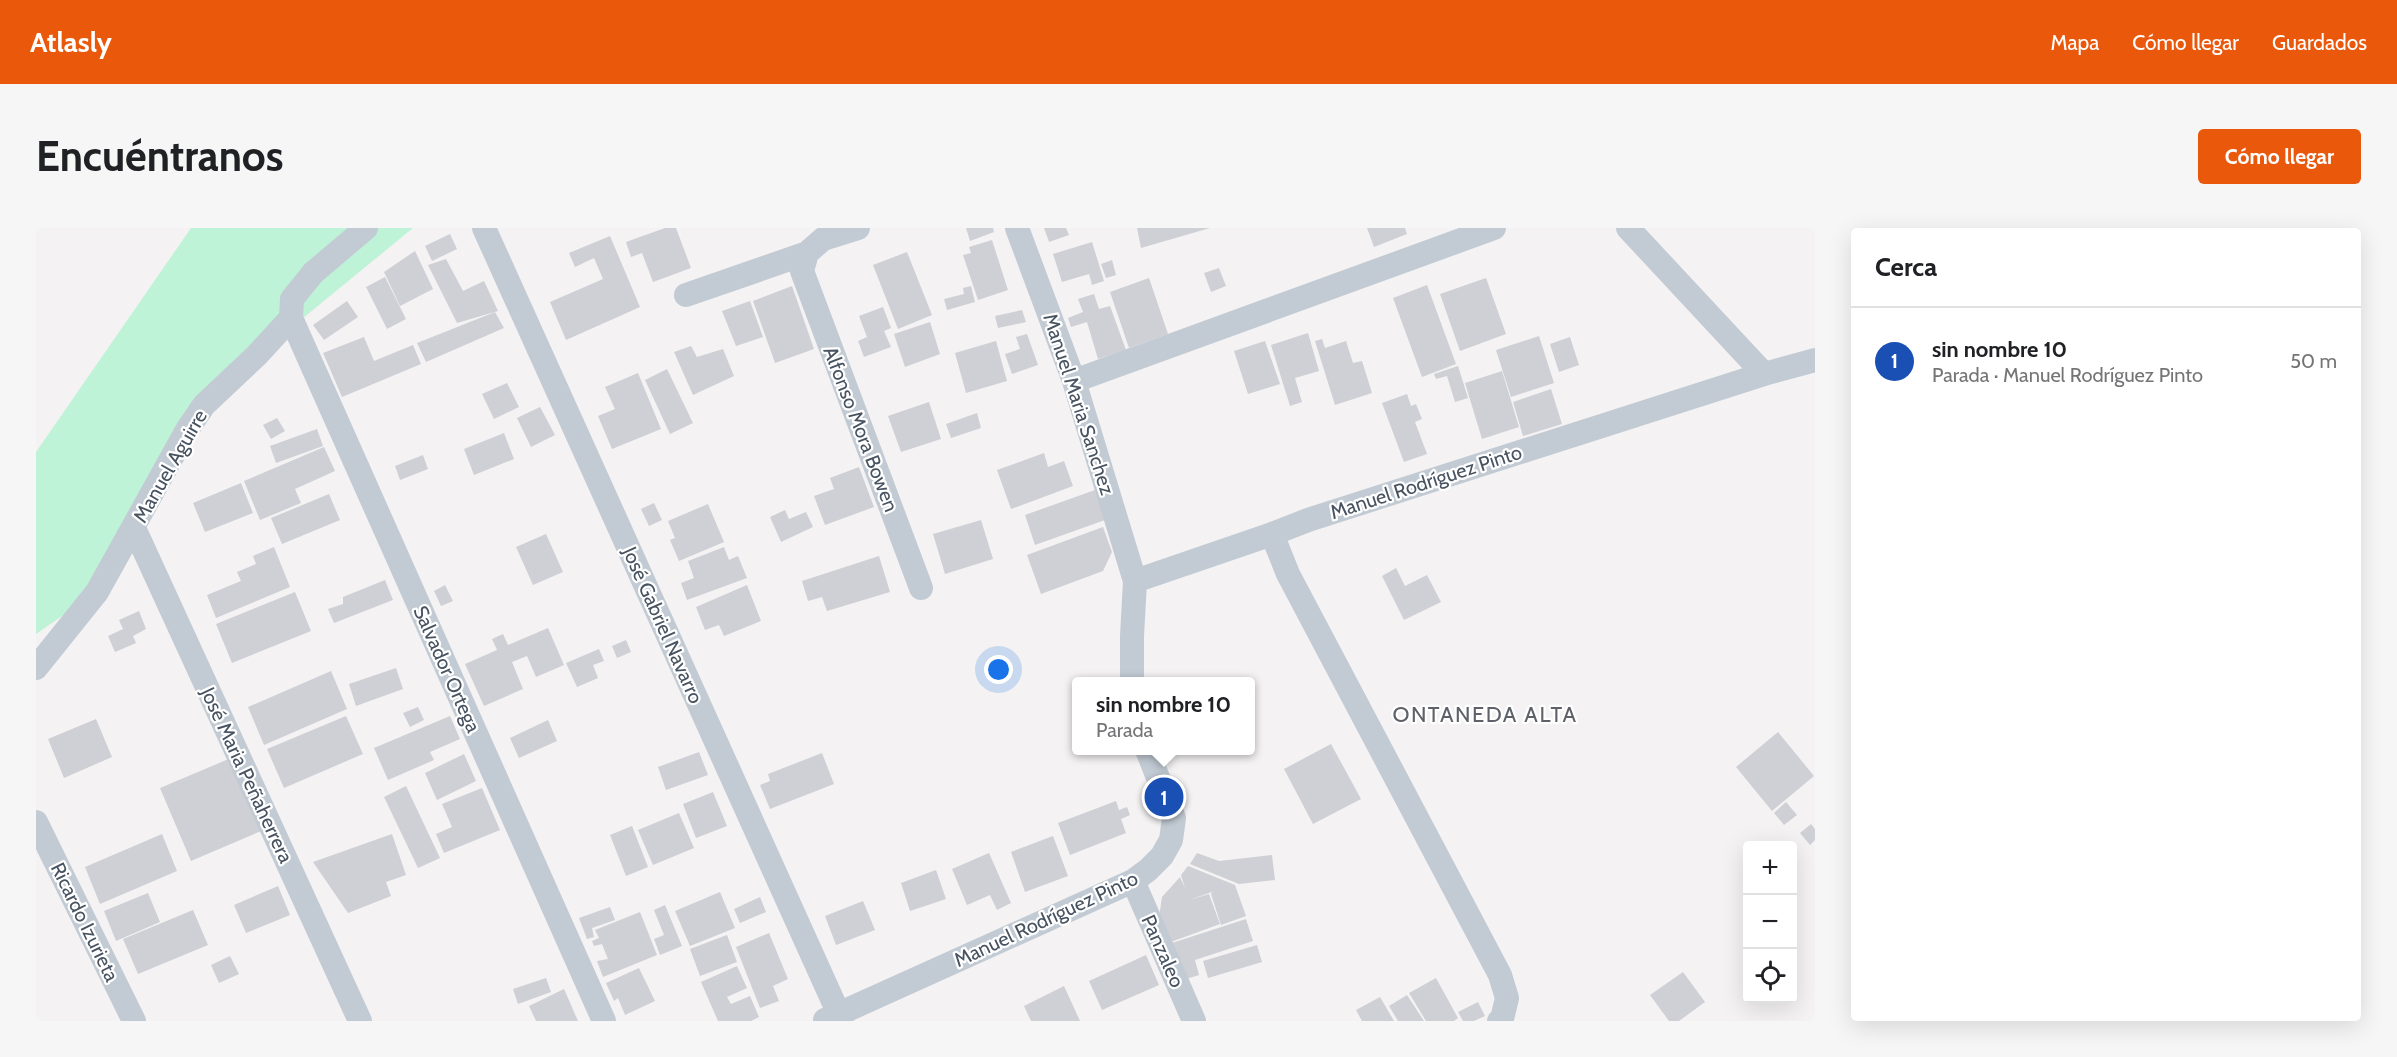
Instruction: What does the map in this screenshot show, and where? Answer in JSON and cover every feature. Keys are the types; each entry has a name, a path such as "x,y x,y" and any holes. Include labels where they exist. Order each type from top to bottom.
{"street":[{"name":"Manuel Aguirre","path":"36,668 97,592 187,430 204,405 256,356 291,318 292,298 313,273 366,228"},
{"name":"José Gabriel Navarro","path":"484,228 834,1019"},
{"path":"686,295 804,262 823,239 858,228"},
{"name":"Manuel Maria Sanchez","path":"1017,228 1074,381 1135,581"},
{"path":"1074,381 1494,228"},
{"path":"1628,228 1764,374"},
{"name":"Alfonso Mora Bowen","path":"804,262 921,588"},
{"name":"Salvador Ortega","path":"291,318 604,1021"},
{"name":"Manuel Rodríguez Pinto","path":"1135,581 1308,520 1764,374 1813,366"},
{"name":"José Maria Peñaherrera","path":"134,528 360,1021"},
{"path":"1272,534 1288,574 1500,975 1507,999 1502,1019 1498,1021"},
{"path":"1132,677 1135,581"},
{"name":"Manuel Rodríguez Pinto","path":"834,1019 1133,880 1148,870 1162,856 1171,840 1174,818 1149,755"},
{"name":"Ricardo Izurieta","path":"36,822 134,1021"},
{"name":"Panzaleo","path":"1133,880 1194,1021"}],"green space":[{"path":"191,228 413,228 202,401 88,598 36,634 36,452"}],"building":[{"path":"665,228 676,228 691,268 653,282 642,253 631,257 626,242"},
{"path":"966,228 993,228 994,232 970,241"},
{"path":"1044,228 1066,228 1069,235 1049,242"},
{"path":"1137,228 1210,228 1141,248"},
{"path":"1367,228 1405,228 1407,234 1374,247"},
{"path":"450,234 457,249 432,261 425,246"},
{"path":"610,236 640,307 566,340 550,302 603,279 594,258 575,267 569,253"},
{"path":"992,240 1008,290 978,300 963,255 971,253 969,247"},
{"path":"1092,242 1104,281 1092,285 1089,274 1062,282 1053,254"},
{"path":"415,251 433,289 400,306 384,272"},
{"path":"907,252 932,315 898,329 873,265"},
{"path":"446,259 463,291 484,281 498,311 457,323 428,265"},
{"path":"1112,260 1116,275 1106,278 1101,264"},
{"path":"1219,268 1226,286 1211,292 1204,273"},
{"path":"385,277 406,319 387,329 366,287"},
{"path":"1149,278 1168,334 1129,348 1110,292"},
{"path":"1486,278 1506,334 1460,351 1440,294"},
{"path":"1427,285 1456,364 1422,377 1393,298"},
{"path":"792,286 814,349 775,363 753,301"},
{"path":"971,286 975,302 947,310 944,299 964,294 963,288"},
{"path":"1094,294 1099,309 1110,306 1126,350 1098,359 1087,322 1071,327 1068,318 1083,312 1078,299"},
{"path":"347,301 358,317 324,340 313,325"},
{"path":"750,301 763,337 736,346 722,311"},
{"path":"883,307 891,328 884,331 891,347 864,357 858,341 867,337 859,316"},
{"path":"1022,310 1026,322 998,328 995,316"},
{"path":"495,312 504,328 426,362 417,343"},
{"path":"930,322 940,354 905,367 894,334"},
{"path":"1308,333 1319,371 1295,378 1302,402 1290,406 1271,345"},
{"path":"1027,334 1038,365 1012,374 1005,354 1020,349 1016,337"},
{"path":"1539,336 1554,383 1511,397 1496,350"},
{"path":"364,337 374,361 413,345 421,364 342,397 323,353"},
{"path":"1570,337 1579,365 1559,372 1550,344"},
{"path":"1322,339 1325,348 1346,341 1353,363 1362,361 1372,393 1335,405 1315,341"},
{"path":"996,341 1007,381 966,393 955,353"},
{"path":"1265,341 1280,384 1248,394 1234,351"},
{"path":"691,346 697,357 723,349 734,376 693,395 674,352"},
{"path":"1458,366 1468,398 1455,402 1447,376 1436,379 1434,374"},
{"path":"667,369 693,423 670,434 645,380"},
{"path":"1502,371 1519,427 1482,439 1465,383"},
{"path":"638,373 661,429 612,449 598,416 615,409 605,387"},
{"path":"507,383 519,407 494,419 482,394"},
{"path":"1551,389 1562,424 1523,436 1513,402"},
{"path":"1407,394 1411,406 1416,404 1422,419 1415,422 1427,454 1404,462 1382,403"},
{"path":"929,402 941,439 901,452 888,416"},
{"path":"540,407 555,435 531,447 517,418"},
{"path":"977,413 981,428 951,438 946,424"},
{"path":"277,418 285,431 271,439 263,425"},
{"path":"317,429 323,446 276,463 270,446"},
{"path":"504,433 514,459 474,475 464,449"},
{"path":"324,447 335,471 295,489 301,503 260,520 244,481"},
{"path":"1044,453 1048,467 1064,461 1073,486 1011,509 997,470"},
{"path":"423,455 428,469 400,480 395,466"},
{"path":"859,467 874,507 825,525 814,496 834,489 830,478"},
{"path":"241,483 253,513 205,532 193,503"},
{"path":"1095,490 1105,520 1035,545 1025,515"},
{"path":"329,494 340,520 282,544 271,518"},
{"path":"654,503 662,520 649,526 641,509"},
{"path":"708,504 724,542 679,561 670,540 675,538 668,521"},
{"path":"785,510 789,519 806,512 813,527 781,542 770,517"},
{"path":"981,520 993,559 945,574 933,534"},
{"path":"1103,527 1112,552 1103,571 1041,594 1027,555"},
{"path":"546,534 563,572 533,585 516,547"},
{"path":"274,547 290,587 216,618 207,595 241,581 237,572 256,564 253,556"},
{"path":"724,547 729,560 738,556 747,578 687,600 681,583 694,578 688,561"},
{"path":"879,556 890,592 827,611 822,597 808,601 802,581"},
{"path":"1396,568 1405,586 1427,575 1441,602 1404,620 1382,576"},
{"path":"385,580 393,600 334,623 328,609 343,604 343,597"},
{"path":"445,585 453,601 441,606 434,591"},
{"path":"747,585 761,621 724,636 719,625 705,630 696,607"},
{"path":"295,592 311,631 232,663 216,624"},
{"path":"139,611 146,629 133,636 136,643 115,652 108,636 123,629 119,620"},
{"path":"548,628 564,665 536,677 527,656 512,662 523,689 484,706 465,664 497,650 492,639 503,634 508,645"},
{"path":"626,640 631,652 617,658 612,646"},
{"path":"599,649 604,661 593,665 598,678 577,687 566,663"},
{"path":"396,668 403,689 356,706 349,684"},
{"path":"331,671 347,709 264,745 248,707"},
{"path":"418,707 424,720 410,727 403,713"},
{"path":"346,716 363,754 284,788 267,749"},
{"path":"450,716 460,739 430,752 434,760 388,780 374,748"},
{"path":"96,719 112,757 64,778 48,739"},
{"path":"548,720 557,741 519,758 510,738"},
{"path":"1778,732 1814,776 1772,811 1736,767"},
{"path":"1331,744 1361,799 1313,824 1284,769"},
{"path":"699,752 708,775 666,790 658,767"},
{"path":"822,753 834,784 770,809 760,785 770,781 768,774"},
{"path":"464,754 476,781 437,800 425,773"},
{"path":"231,758 261,831 191,861 160,788"},
{"path":"406,786 440,858 418,868 384,797"},
{"path":"482,788 500,830 444,853 436,834 452,827 442,804"},
{"path":"713,792 727,826 696,838 683,804"},
{"path":"1116,801 1119,810 1127,807 1130,815 1121,819 1126,833 1070,855 1058,823"},
{"path":"1786,802 1797,815 1784,825 1774,813"},
{"path":"679,813 694,848 653,865 638,830"},
{"path":"1811,824 1815,829 1815,840 1810,845 1800,833"},
{"path":"632,826 648,867 626,876 610,835"},
{"path":"162,834 177,871 100,904 85,867"},
{"path":"392,834 406,875 386,882 391,896 348,913 313,862"},
{"path":"1053,836 1068,876 1025,892 1011,852"},
{"path":"989,853 1011,903 997,910 990,895 967,905 952,869"},
{"path":"1197,853 1219,861 1272,855 1275,880 1239,884 1190,864"},
{"path":"1188,866 1235,885 1246,916 1221,925 1212,892 1189,900 1209,894 1220,924 1168,943 1159,917 1162,897 1180,877 1185,888 1181,875"},
{"path":"936,870 946,899 910,911 901,883"},
{"path":"278,886 290,915 246,933 234,905"},
{"path":"720,892 735,928 690,946 675,911"},
{"path":"148,893 160,922 116,941 104,911"},
{"path":"760,897 766,912 740,923 734,909"},
{"path":"863,901 875,930 836,945 825,916"},
{"path":"665,905 682,946 660,955 654,939 664,935 654,910"},
{"path":"610,907 615,920 592,928 594,937 587,939 579,918"},
{"path":"193,910 208,945 138,974 123,939"},
{"path":"640,912 657,955 603,977 597,961 608,959 602,944 594,946 592,941 599,938 595,930"},
{"path":"1246,919 1253,941 1195,960 1199,975 1183,980 1172,943"},
{"path":"769,933 788,979 773,986 779,1001 760,1008 736,947"},
{"path":"727,935 737,962 700,976 690,949"},
{"path":"1257,945 1262,962 1208,978 1203,961"},
{"path":"1146,955 1159,985 1102,1010 1089,981"},
{"path":"230,956 239,974 219,983 211,965"},
{"path":"737,966 747,988 727,997 731,1004 750,996 759,1017 751,1021 718,1021 701,982"},
{"path":"639,968 655,1001 625,1015 618,998 614,1001 606,983"},
{"path":"1683,972 1705,1002 1679,1021 1669,1021 1650,995"},
{"path":"546,978 551,992 518,1004 513,989"},
{"path":"1436,978 1458,1018 1454,1021 1426,1021 1409,993"},
{"path":"1064,986 1080,1021 1031,1021 1024,1006"},
{"path":"564,989 578,1021 536,1021 529,1006"},
{"path":"1407,995 1424,1021 1398,1021 1389,1006"},
{"path":"1380,997 1394,1021 1362,1021 1356,1010"},
{"path":"1478,1002 1485,1016 1474,1021 1463,1021 1458,1012"}],"place":[{"name":"sin nombre 10","path":"1164,797"}],"district":[{"name":"ONTANEDA ALTA","path":"1485,714"}]}
